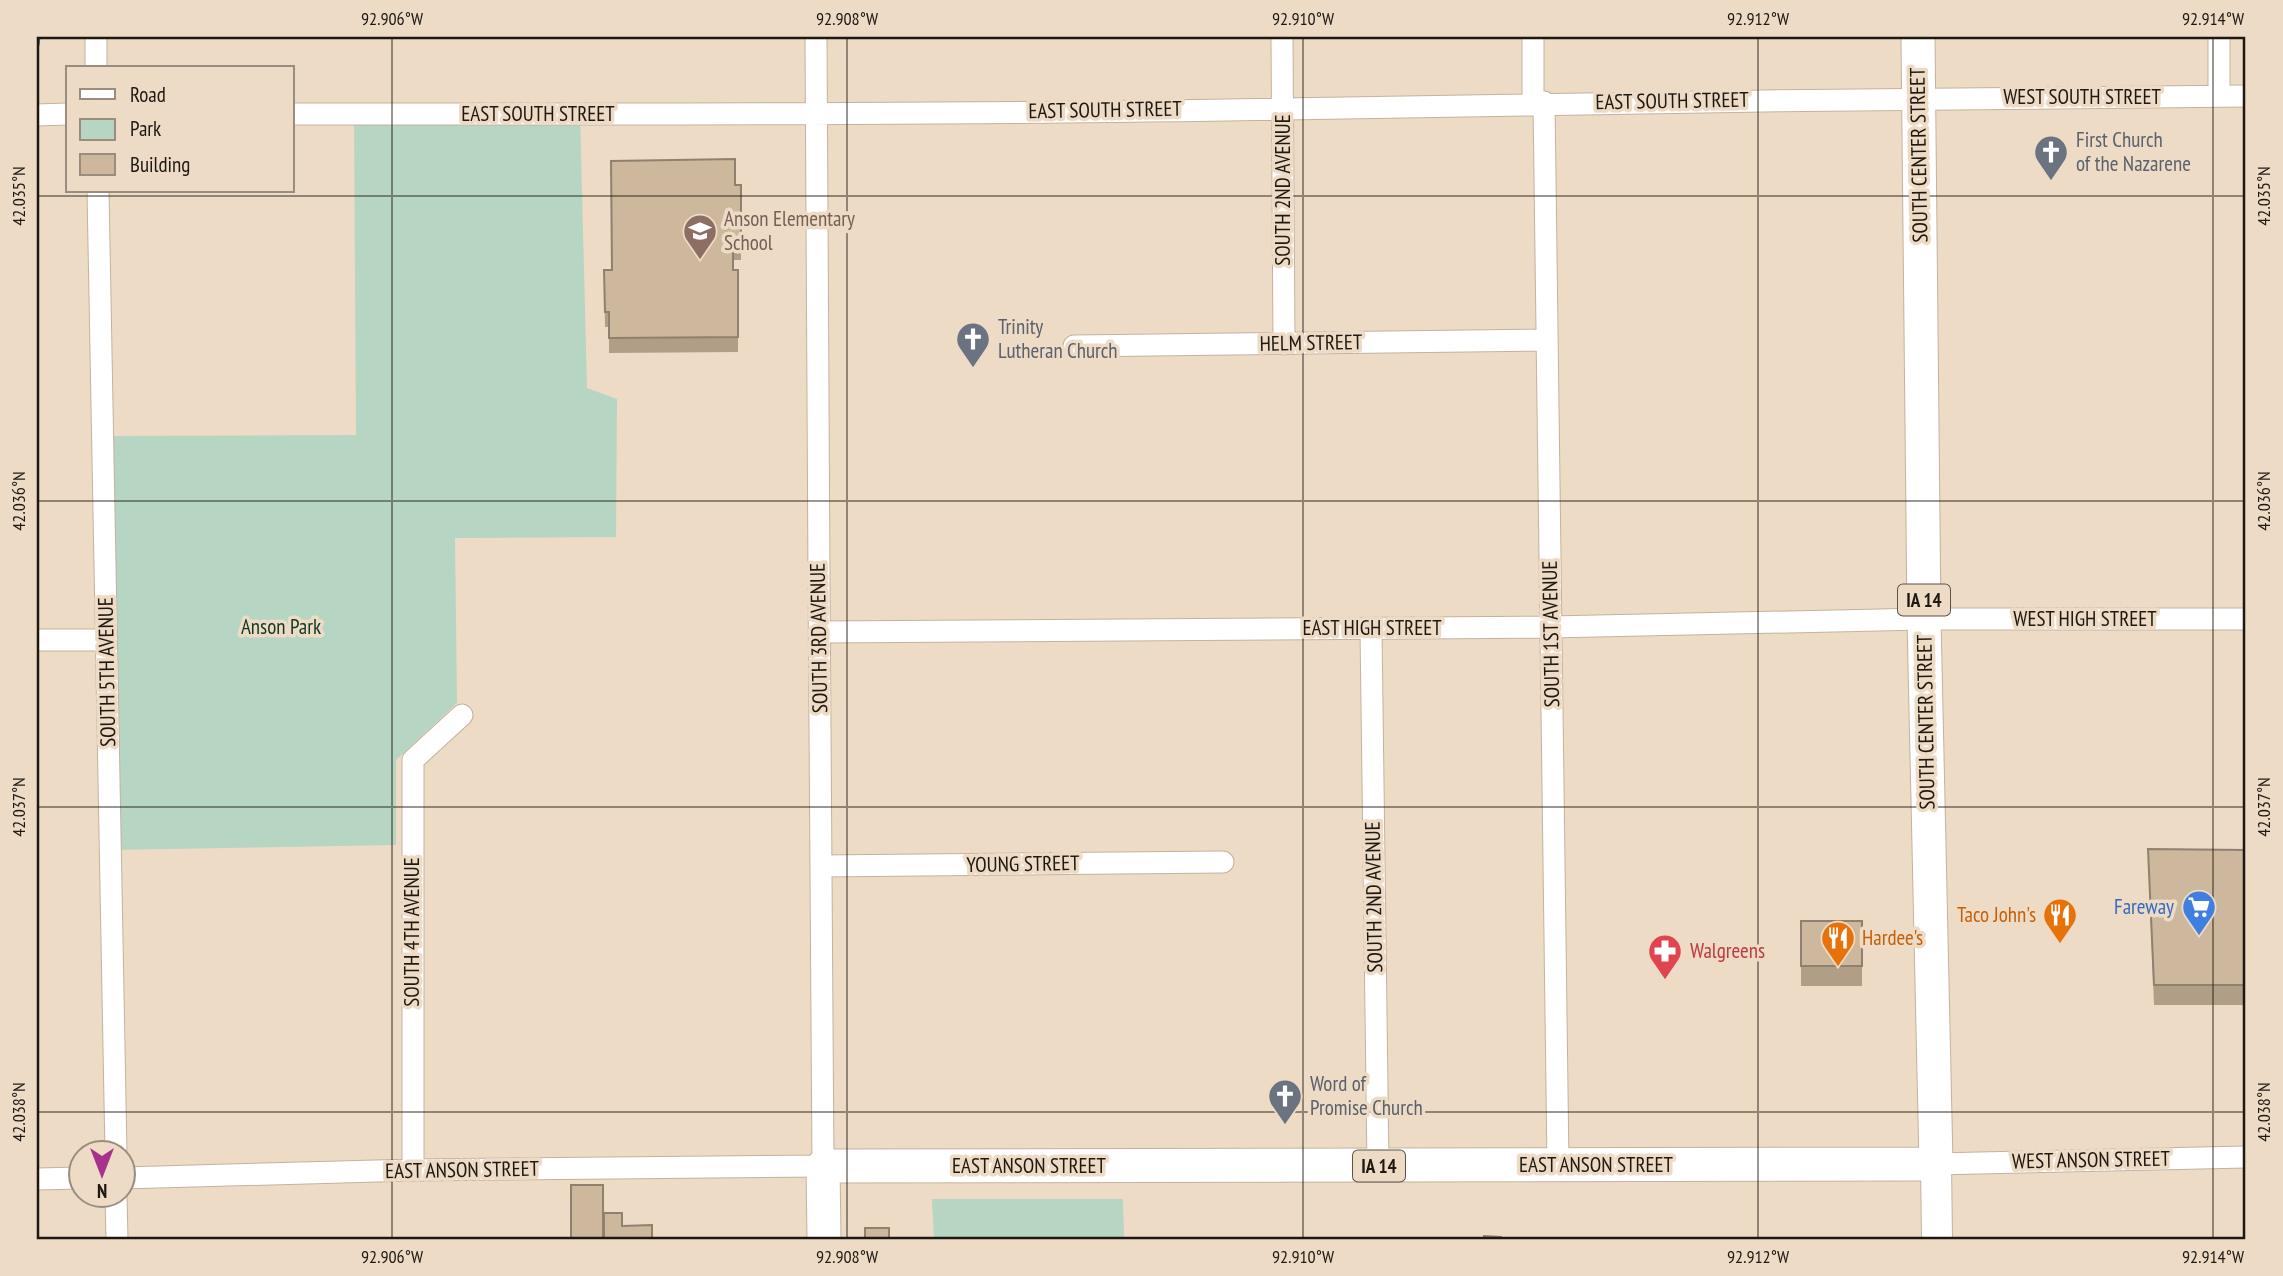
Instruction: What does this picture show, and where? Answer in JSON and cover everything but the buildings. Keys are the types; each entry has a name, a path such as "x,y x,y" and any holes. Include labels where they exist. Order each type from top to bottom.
{"main road":[{"name":"SOUTH CENTER STREET","path":"1918,37 1924,619 1937,1239"},
{"name":"EAST ANSON STREET","path":"823,1166 1936,1164"},
{"name":"SOUTH 3RD AVENUE","path":"823,1166 824,1239"}],"street":[{"path":"96,37 96,66"},
{"name":"SOUTH 3RD AVENUE","path":"816,37 823,1166"},
{"name":"SOUTH 2ND AVENUE","path":"1282,37 1284,344"},
{"name":"SOUTH 1ST AVENUE","path":"1533,37 1547,340 1558,1165"},
{"path":"2219,37 2219,96"},
{"name":"WEST SOUTH STREET","path":"1919,98 2246,96"},
{"name":"EAST SOUTH STREET","path":"294,114 1282,109 1919,98"},
{"path":"37,115 66,114"},
{"name":"SOUTH 5TH AVENUE","path":"98,192 116,1140"},
{"name":"HELM STREET","path":"1074,346 1547,340"},
{"name":"WEST HIGH STREET","path":"1924,619 2246,619"},
{"name":"EAST HIGH STREET","path":"819,632 1551,627 1924,619"},
{"name":"SOUTH 2ND AVENUE","path":"1371,629 1378,1166"},
{"path":"37,640 106,640"},
{"name":"SOUTH 4TH AVENUE","path":"413,1170 413,760 462,715"},
{"name":"YOUNG STREET","path":"823,866 1223,862"},
{"name":"WEST ANSON STREET","path":"1936,1164 2246,1157"},
{"name":"EAST ANSON STREET","path":"136,1178 413,1170 823,1166"},
{"path":"37,1179 66,1178"},
{"path":"116,1210 117,1239"}],"green space":[{"name":"Anson Park","path":"580,113 587,388 617,399 616,537 455,538 457,703 396,760 396,845 109,850 103,436 356,435 354,114"},
{"path":"932,1199 1123,1199 1124,1239 934,1239"}],"waterway":[{"path":"37,45 38,37"}],"place":[{"name":"First Church of the Nazarene","path":"2051,182"},
{"name":"Anson Elementary School","path":"700,261"},
{"name":"Trinity Lutheran Church","path":"973,369"},
{"name":"Fareway","path":"2199,937"},
{"name":"Taco John's","path":"2060,945"},
{"name":"Hardee's","path":"1838,968"},
{"name":"Walgreens","path":"1665,981"},
{"name":"Word of Promise Church","path":"1285,1126"}]}
